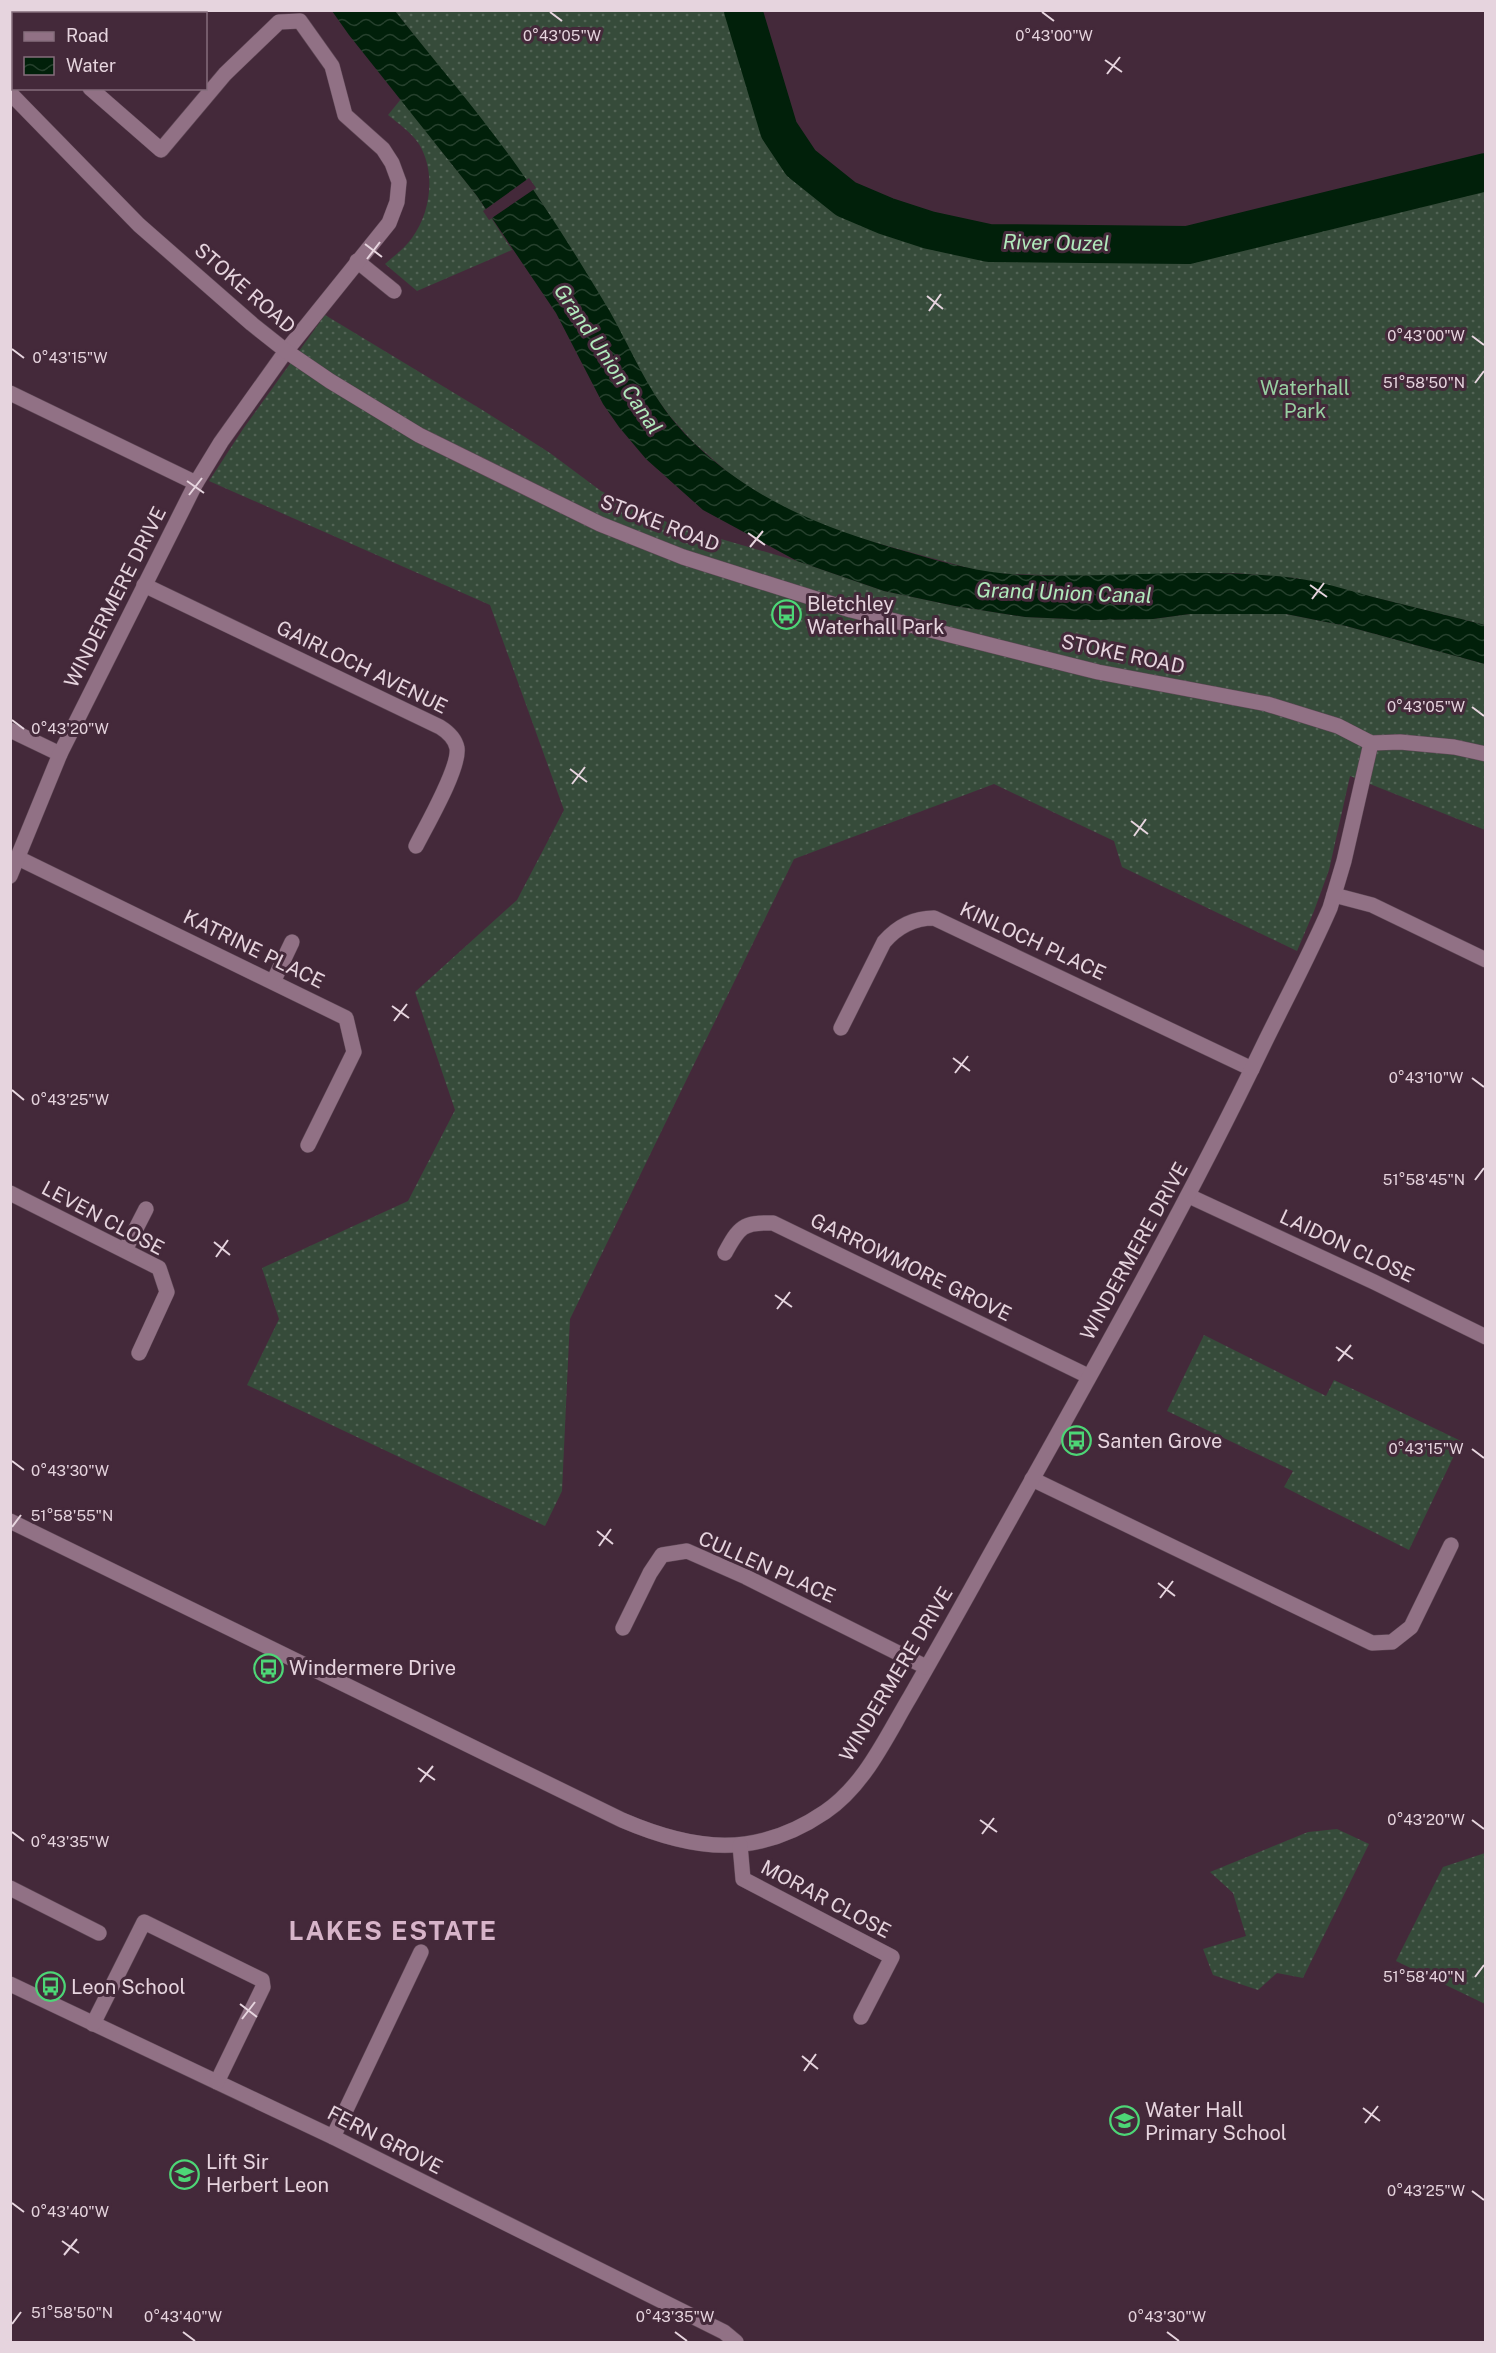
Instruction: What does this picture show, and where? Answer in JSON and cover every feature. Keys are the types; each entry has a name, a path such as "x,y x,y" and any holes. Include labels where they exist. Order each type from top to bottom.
{"street":[{"name":"WINDERMERE DRIVE","path":"10,876 60,754 196,483 221,442 286,351 389,223 397,202 399,182 392,163 383,149 345,115 332,66 300,21 279,22 225,74 161,150 92,90"},
{"name":"STOKE ROAD","path":"10,93 139,225 286,351 330,381 419,435 600,524 683,557 819,601 1098,672 1267,704 1338,726 1371,742 1454,747 1485,754"},
{"path":"357,261 394,291"},
{"path":"10,393 196,483"},
{"name":"GAIRLOCH AVENUE","path":"144,585 440,727 448,733 456,744 456,764 416,846"},
{"path":"10,730 60,754"},
{"name":"WINDERMERE DRIVE","path":"10,1521 622,1820 654,1833 690,1843 722,1847 740,1845 796,1829 827,1811 846,1794 876,1755 1189,1196 1321,927 1334,895 1371,742"},
{"name":"KATRINE PLACE","path":"18,858 346,1018 354,1052 308,1145"},
{"path":"1334,895 1372,905 1485,960"},
{"name":"KINLOCH PLACE","path":"841,1028 887,939 908,924 934,918 1252,1069"},
{"path":"273,982 292,942"},
{"name":"LEVEN CLOSE","path":"10,1193 159,1268 167,1292 139,1353"},
{"name":"LAIDON CLOSE","path":"1189,1196 1374,1282 1485,1337"},
{"path":"125,1251 146,1209"},
{"name":"GARROWMORE GROVE","path":"725,1253 737,1232 754,1222 773,1223 1088,1376"},
{"path":"1032,1479 1372,1642 1392,1642 1411,1627 1451,1545"},
{"name":"CULLEN PLACE","path":"623,1628 650,1573 662,1555 687,1551 767,1587 926,1667"},
{"name":"MORAR CLOSE","path":"740,1845 743,1879 892,1958 861,2016"},
{"path":"10,1888 99,1933"},
{"path":"93,2024 144,1922 262,1980 263,1987 217,2082"},
{"path":"333,2137 421,1952"},
{"name":"FERN GROVE","path":"10,1984 333,2137 724,2332 736,2343"}],"green space":[{"name":"Waterhall Park","path":"395,11 743,11 779,130 801,163 846,199 886,216 929,230 989,243 1188,245 1485,173 1485,625 1296,578 1234,573 1068,576 987,573 858,538 809,520 770,501 731,475 692,441 669,415 650,389 609,311 538,197"},
{"path":"401,99 477,196 512,250 417,291 385,264 412,238 424,216 429,192 428,167 419,144 409,132 388,115"},
{"path":"325,315 550,453 601,491 673,525 797,561 884,591 955,606 1025,617 1092,620 1153,619 1190,614 1286,614 1346,626 1485,664 1485,830 1350,776 1329,870 1297,951 1122,867 1114,841 994,784 794,859 570,1319 562,1491 545,1526 247,1385 279,1319 262,1268 408,1201 455,1110 415,992 517,900 564,810 490,605 209,481 243,429"},
{"path":"1204,1335 1326,1396 1334,1380 1461,1441 1409,1550 1284,1487 1293,1471 1167,1411"},
{"path":"1337,1829 1369,1844 1303,1978 1277,1973 1258,1990 1213,1975 1203,1949 1246,1936 1233,1893 1210,1872 1308,1832"},
{"path":"1486,1853 1485,2004 1396,1961 1443,1867"}],"water":[{"name":"Grand Union Canal","path":"332,11 395,11 488,127 523,175 601,296 655,395 678,426 716,462 740,481 766,497 792,511 848,534 967,568 1012,574 1061,576 1227,573 1294,578 1324,583 1485,625 1485,664 1346,626 1286,614 1190,614 1153,619 1092,620 1025,617 955,606 884,591 797,561 703,510 646,459 619,427 603,404 556,313 477,196"}],"pier":[{"path":"529,178 536,188 489,220 483,211"}],"waterway":[{"name":"River Ouzel","path":"743,10 779,130 801,163 846,199 886,216 929,230 989,243 1188,245 1486,172"}],"place":[{"name":"Bletchley Waterhall Park","path":"786,615"},
{"name":"Santen Grove","path":"1076,1441"},
{"name":"Windermere Drive","path":"268,1668"},
{"name":"Leon School","path":"50,1987"},
{"name":"Water Hall Primary School","path":"1124,2121"},
{"name":"Lift Sir Herbert Leon","path":"185,2174"}],"district":[{"name":"LAKES ESTATE","path":"393,1931"}]}
